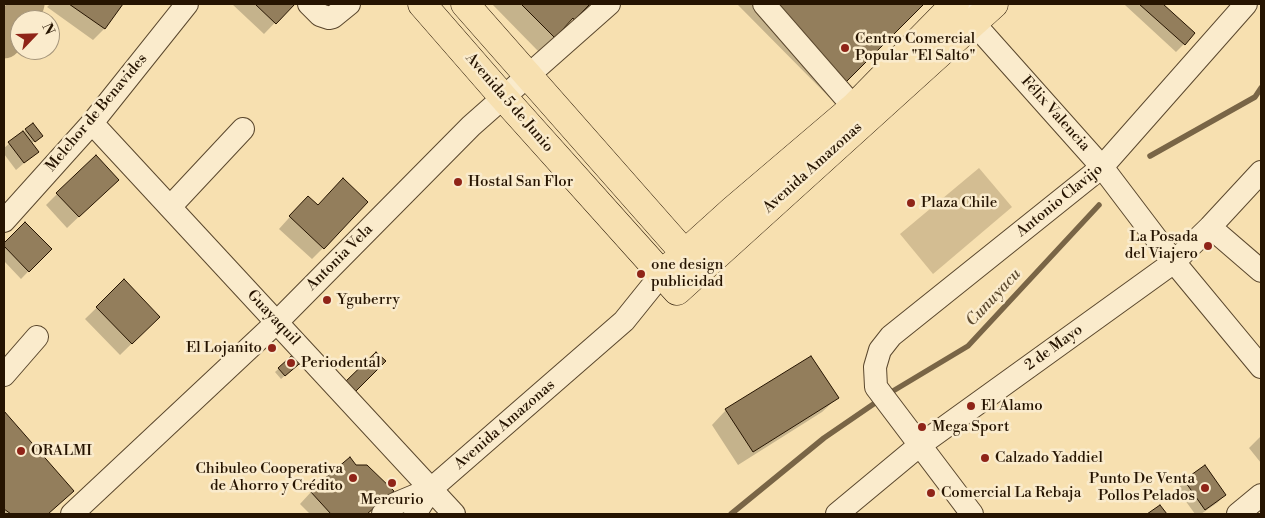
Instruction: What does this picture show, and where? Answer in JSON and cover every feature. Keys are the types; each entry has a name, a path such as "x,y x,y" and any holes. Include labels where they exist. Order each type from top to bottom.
{"main road":[{"name":"Avenida 5 de Junio","path":"422,4 669,283"},
{"path":"464,4 692,262"},
{"name":"Avenida Amazonas","path":"669,283 860,114 962,10 994,4"}],"street":[{"name":"Melchor de Benavides","path":"4,221 92,123 187,4"},
{"path":"310,4 320,14 329,18 349,4"},
{"name":"Antonia Vela","path":"72,514 277,322 471,126 609,4"},
{"path":"764,4 860,114"},
{"name":"Antonio Clavijo","path":"920,444 876,387 875,368 880,350 891,336 1102,167 1246,4"},
{"name":"Félix Valencia","path":"962,10 1102,167 1174,262 1261,368"},
{"name":"Guayaquil","path":"92,123 454,514"},
{"path":"170,207 243,129"},
{"name":"2 de Mayo","path":"836,514 920,444 1174,262 1210,227 1261,172"},
{"path":"1210,227 1261,272"},
{"name":"Avenida Amazonas","path":"415,514 431,489 669,283"},
{"path":"4,375 37,337"},
{"path":"920,444 972,514"},
{"name":"Avenida Amazonas","path":"383,514 395,504 431,489"},
{"path":"1238,514 1261,495"}],"shaded area":[{"path":"979,168 1012,207 933,274 900,234"}],"building":[{"path":"69,4 123,4 105,29"},
{"path":"255,4 295,4 276,24"},
{"path":"521,4 590,4 574,20 573,18 555,38"},
{"name":"Centro Comercial Popular \"El Salto\"","path":"766,4 924,4 845,83"},
{"path":"1139,4 1163,4 1195,33 1185,45"},
{"path":"33,123 43,136 35,142 25,129"},
{"path":"23,131 39,152 24,163 8,142"},
{"path":"96,155 119,180 79,217 56,193"},
{"path":"343,178 368,202 324,249 289,216 308,196 318,205"},
{"path":"25,222 52,249 29,272 4,246 4,243"},
{"path":"124,279 160,317 132,344 96,307"},
{"name":"Periodental","path":"298,350 305,359 285,376 278,368"},
{"path":"376,352 386,361 355,392 345,382"},
{"path":"811,356 839,398 753,452 725,409"},
{"name":"ORALMI","path":"4,411 74,491 48,514 11,514 4,509"},
{"name":"Chibuleo Cooperativa de Ahorro y Crédito","path":"350,457 356,465 367,465 394,491 367,514 331,514 310,491"},
{"name":"Punto De Venta Pollos Pelados","path":"1205,465 1226,495 1205,510 1184,480"},
{"path":"1160,505 1167,514 1147,514"}],"waterway":[{"path":"4,41 27,4"},
{"name":"Cunuyacu","path":"1150,156 1255,97 1261,88"},
{"name":"Cunuyacu","path":"893,391 968,346 1099,205"},
{"name":"Cunuyacu","path":"731,514 824,438 875,403"}],"place":[{"name":"Centro Comercial Popular \"El Salto\"","path":"845,48"},
{"name":"Hostal San Flor","path":"458,182"},
{"name":"Plaza Chile","path":"911,203"},
{"name":"La Posada del Viajero","path":"1208,246"},
{"name":"one design publicidad","path":"641,274"},
{"name":"Yguberry","path":"327,300"},
{"name":"El Lojanito","path":"272,348"},
{"name":"Periodental","path":"291,363"},
{"name":"El Alamo","path":"971,406"},
{"name":"Mega Sport","path":"922,427"},
{"name":"ORALMI","path":"21,451"},
{"name":"Calzado Yaddiel","path":"985,458"},
{"name":"Chibuleo Cooperativa de Ahorro y Crédito","path":"353,478"},
{"name":"Mercurio","path":"392,483"},
{"name":"Punto De Venta Pollos Pelados","path":"1205,488"},
{"name":"Comercial La Rebaja","path":"931,493"}]}
